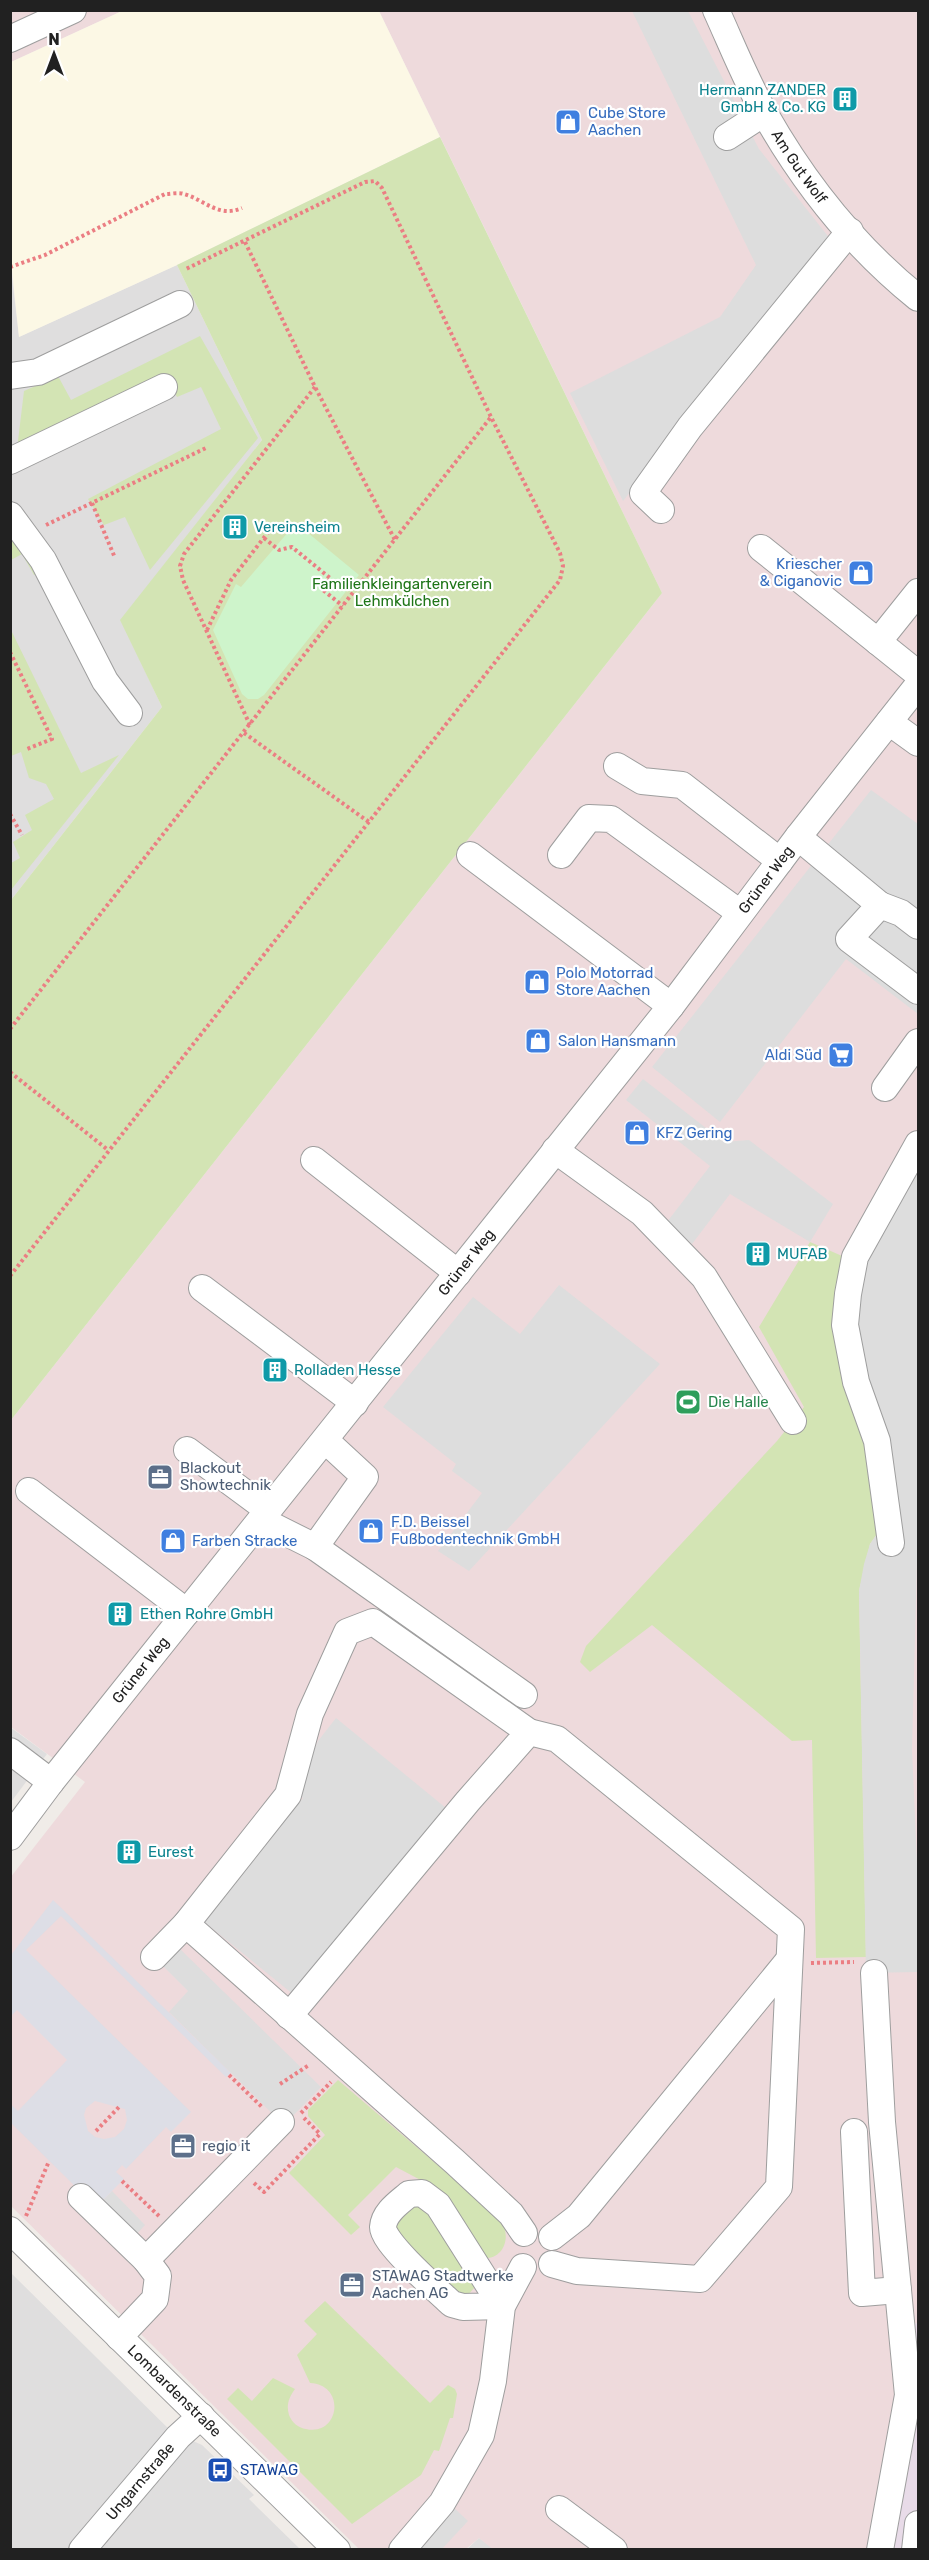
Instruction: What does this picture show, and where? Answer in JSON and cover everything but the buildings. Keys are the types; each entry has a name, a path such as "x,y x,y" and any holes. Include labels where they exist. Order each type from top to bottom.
{"street":[{"path":"10,39 74,10"},
{"name":"Am Gut Wolf","path":"716,10 765,113 819,197 891,276 918,298"},
{"path":"727,137 765,113"},
{"path":"661,510 643,493 690,427 850,231"},
{"path":"10,376 38,372 180,304"},
{"path":"10,461 164,387"},
{"path":"18,524 44,560 105,681 129,713"},
{"path":"761,548 918,674"},
{"path":"878,642 918,592"},
{"name":"Grüner Weg","path":"10,1838 51,1782 671,1006 798,837 918,685"},
{"path":"889,722 918,743"},
{"path":"617,766 642,781 682,785 780,861"},
{"path":"561,855 589,818 611,819 740,913"},
{"path":"798,837 880,905 901,913 918,926"},
{"path":"470,855 671,1006"},
{"path":"880,905 849,939 918,991"},
{"path":"885,1088 918,1042"},
{"path":"555,1149 642,1213 704,1277 793,1421"},
{"path":"891,1543 877,1441 856,1382 845,1325 855,1257 914,1153"},
{"path":"314,1160 458,1273"},
{"path":"202,1288 354,1403"},
{"path":"315,1547 365,1477 325,1440"},
{"path":"187,1450 265,1515 315,1547 524,1695"},
{"path":"29,1491 187,1612"},
{"path":"154,1957 186,1924 288,1795 310,1714 347,1632 373,1622 528,1732 557,1739 791,1929 779,2187 700,2279 577,2271 552,2264"},
{"path":"289,2016 528,1732"},
{"path":"10,1751 51,1782"},
{"path":"186,1924 511,2214 524,2233"},
{"path":"552,2237 579,2216 789,1960"},
{"path":"868,1967 908,2395 880,2550"},
{"path":"146,2260 281,2122"},
{"path":"854,2132 862,2293 898,2290"},
{"path":"633,2150 664,2135"},
{"path":"422,2193 438,2205 502,2306 463,2307 452,2304 388,2241 383,2227 388,2212 409,2194 422,2193"},
{"path":"81,2197 146,2260 158,2276 155,2299 118,2337"},
{"path":"536,2229 552,2237 556,2253 552,2264 541,2271 534,2272 523,2267 515,2257 515,2243 524,2233 536,2229"},
{"name":"Lombardenstraße","path":"10,2230 337,2550"},
{"path":"402,2550 441,2503 481,2435 493,2381 502,2306 523,2267"},
{"name":"Ungarnstraße","path":"81,2550 178,2437 201,2416"},
{"path":"559,2509 614,2550"},
{"path":"915,2550 918,2524"}],"path":[{"path":"10,1276 560,580 563,566 560,553 491,417 382,188 375,180 365,182 186,269"},
{"path":"10,267 45,255 165,194 183,193 215,210 235,211 242,208"},
{"path":"245,242 315,387 395,540"},
{"path":"250,725 183,580 180,566 184,554 315,387"},
{"path":"10,1029 491,417"},
{"path":"18,524 92,503 208,447"},
{"path":"92,503 115,558"},
{"path":"207,631 231,580 273,526"},
{"path":"264,538 279,550 292,547 330,578 323,590 343,606"},
{"path":"10,652 52,739 27,749"},
{"path":"244,732 369,822"},
{"path":"10,814 21,835"},
{"path":"10,1072 108,1150"},
{"path":"816,1963 868,1967"},
{"path":"281,2174 320,2134 300,2114 346,2066"},
{"path":"280,2084 304,2070"},
{"path":"229,2075 260,2105"},
{"path":"96,2131 119,2107"},
{"path":"30,2206 49,2161"},
{"path":"122,2181 140,2198"}],"shaded area":[{"path":"11,10 122,11 11,62"},
{"path":"122,11 379,11 440,137 177,265 19,337 11,260 11,62"},
{"path":"379,11 918,11 918,2323 912,2324 891,2549 494,2550 479,2538 466,2549 359,2549 11,2206 10,1878 85,1782 11,1727 11,1420 662,593"},
{"path":"632,11 688,11 759,149 831,240 623,501 570,393 720,317 756,265"},
{"path":"10,260 19,337 177,265 262,440 121,620 162,707 11,900"},
{"path":"871,790 918,824 918,1014 846,959 720,1122 652,1067"},
{"path":"643,1079 724,1142 749,1140 833,1204 810,1242 730,1194 692,1244 667,1222 710,1166 626,1100"},
{"path":"918,1166 918,1559 912,1749 918,1886 918,1972 866,1973 859,1591 870,1544 877,1534 890,1543 848,1346 870,1230"},
{"path":"559,1285 660,1364 469,1571 438,1551 482,1493 452,1471 456,1464 383,1407 473,1297 520,1334"},
{"path":"336,1718 446,1808 294,1995 203,1921 303,1798 295,1791 318,1741"},
{"path":"10,1727 47,1754 11,1802 10,1801"},
{"path":"53,1900 231,2073 226,2077 61,1916 26,1950 191,2112 171,2132 166,2127 126,2169 122,2165 116,2172 124,2179 96,2207 11,2123 10,2104 18,2111 67,2060 17,2010 11,2016 11,1955","holes":["95,2101 125,2109 127,2120 124,2129 115,2137 104,2139 95,2137 88,2131 84,2115 86,2108"]},
{"path":"179,1948 321,2087 284,2125 169,2012 188,1991 162,1965"},
{"path":"112,2191 145,2225 134,2237 100,2203"},
{"path":"10,2272 183,2443 193,2441 202,2445 254,2495 249,2499 300,2549 11,2549"},
{"path":"918,2323 918,2549 891,2550 912,2324"},
{"path":"451,2505 468,2521 442,2549 409,2550"},
{"path":"479,2538 494,2549 466,2550"}],"green space":[{"name":"Familienkleingartenverein Lehmkülchen","path":"440,137 662,593 11,1420 11,900 162,707 120,620 262,440 177,265"},
{"path":"200,336 258,438 150,570 125,517 104,525 88,499 221,429 201,387 177,397 167,378 17,449 24,391 58,376 71,400"},
{"path":"296,523 359,575 264,695 258,699 248,699 242,694 213,630 236,584 241,587"},
{"path":"10,527 42,572 34,575 22,554 11,560"},
{"path":"10,628 81,773 119,755 11,890 11,863 20,858 13,842 32,830 25,815 54,799 46,784 29,778 21,752 11,756"},
{"path":"810,1242 849,1259 865,1443 877,1534 870,1544 859,1591 866,1957 816,1958 812,1740 792,1741 652,1625 590,1672 580,1662 586,1646 777,1441 804,1407 759,1327"},
{"path":"338,2080 495,2214 506,2233 506,2239 499,2253 483,2258 428,2184 396,2167 348,2215 360,2227 351,2235 289,2173 325,2135 308,2116 308,2110"},
{"path":"414,2205 431,2210 476,2286 465,2298 455,2297 399,2242 395,2222"},
{"path":"325,2301 430,2403 448,2385 455,2389 457,2394 453,2418 450,2418 439,2451 434,2450 421,2475 352,2524 227,2399 238,2388 252,2401 273,2378 295,2389 288,2408 290,2418 296,2425 317,2429 326,2425 332,2418 334,2401 330,2392 322,2386 310,2383 297,2355 317,2334 304,2321"}],"place":[{"name":"Hermann ZANDER GmbH & Co. KG","path":"845,99"},
{"name":"Cube Store Aachen","path":"568,122"},
{"name":"Vereinsheim","path":"235,527"},
{"name":"Kriescher & Ciganovic","path":"861,573"},
{"name":"Polo Motorrad Store Aachen","path":"537,982"},
{"name":"Salon Hansmann","path":"538,1041"},
{"name":"Aldi Süd","path":"841,1055"},
{"name":"KFZ Gering","path":"637,1133"},
{"name":"MUFAB","path":"758,1254"},
{"name":"Rolladen Hesse","path":"275,1370"},
{"name":"Die Halle","path":"688,1402"},
{"name":"Blackout Showtechnik","path":"160,1477"},
{"name":"F.D. Beissel Fußbodentechnik GmbH","path":"371,1531"},
{"name":"Farben Stracke","path":"173,1541"},
{"name":"Ethen Rohre GmbH","path":"120,1614"},
{"name":"Eurest","path":"129,1852"},
{"name":"regio it","path":"183,2146"},
{"name":"STAWAG Stadtwerke Aachen AG","path":"352,2285"},
{"name":"STAWAG","path":"220,2470"}]}
